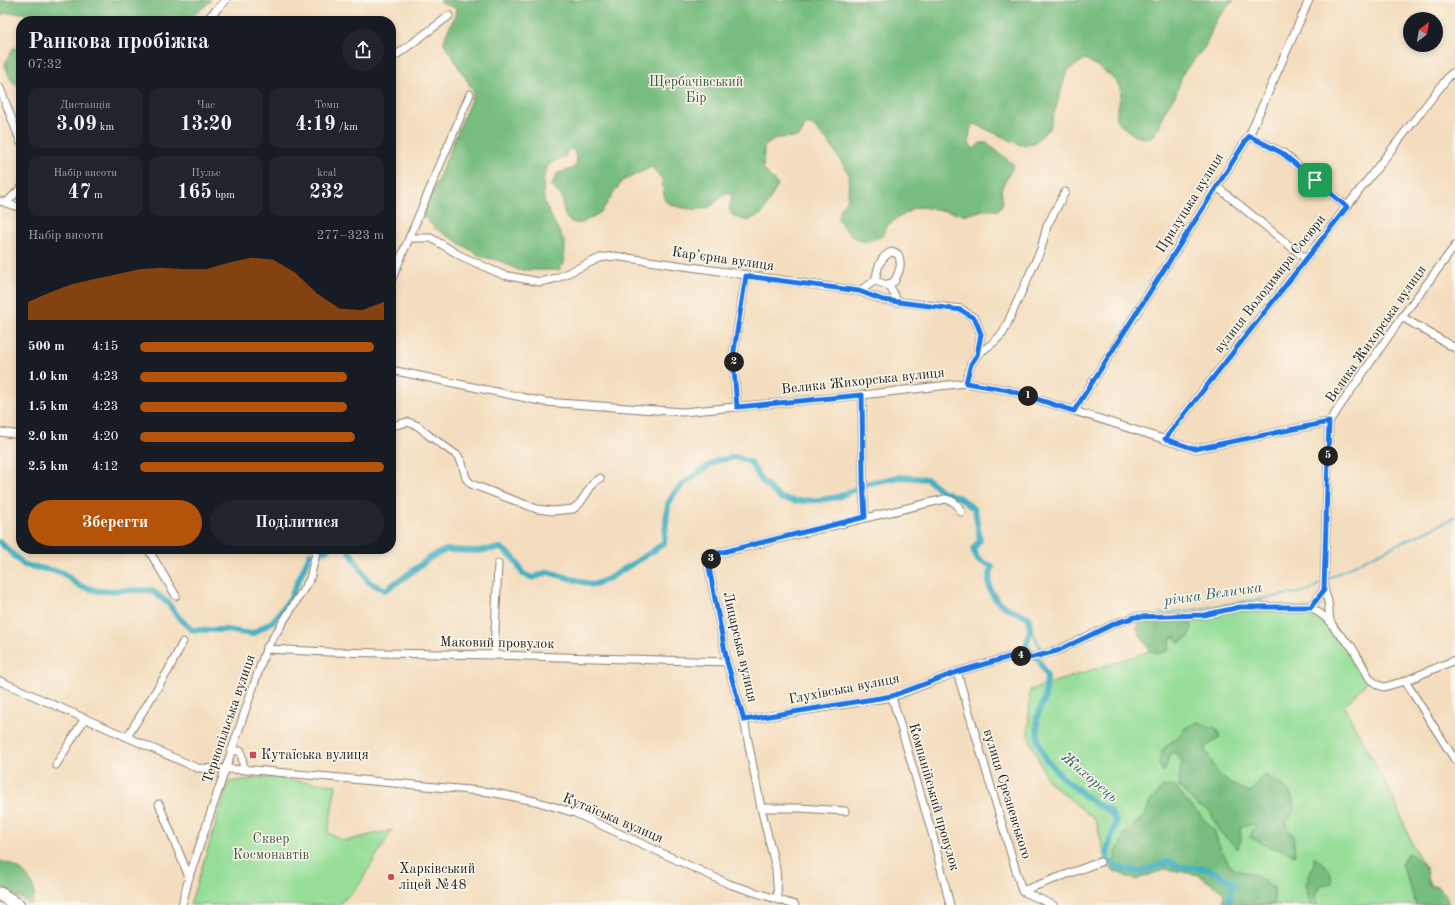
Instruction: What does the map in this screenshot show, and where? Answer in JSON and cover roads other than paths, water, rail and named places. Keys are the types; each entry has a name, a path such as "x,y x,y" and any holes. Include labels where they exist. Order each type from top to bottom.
{"highway":[{"path":"0,894 18,905"}],"street":[{"path":"210,16 226,0"},
{"name":"Прилуцька вулиця","path":"1074,411 1249,136 1309,0"},
{"path":"396,55 449,16"},
{"name":"вулиця Володимира Сосюри","path":"1165,439 1449,76 1455,71"},
{"path":"0,88 16,130"},
{"path":"396,270 470,94"},
{"path":"1249,136 1282,153 1347,207"},
{"path":"1216,186 1306,259"},
{"path":"3,202 16,192"},
{"path":"977,355 1003,333 1041,249 1047,226 1065,192"},
{"path":"3,202 16,206"},
{"name":"Кар’єрна вулиця","path":"410,238 431,238 461,256 503,275 540,282 556,278 600,258 614,256 859,291 883,300 961,310 975,319 981,334 977,355 971,364 966,383"},
{"name":"Велика Жихорська вулиця","path":"396,371 545,402 683,412 862,395 966,383 1008,390 1195,449 1329,422 1402,317 1455,246"},
{"path":"859,291 875,281 887,284 894,282 900,272 901,261 898,254 892,252 879,262 875,281"},
{"path":"737,407 733,357 746,276"},
{"path":"887,284 892,289 897,302"},
{"path":"1402,317 1455,348"},
{"path":"862,395 865,517"},
{"path":"396,425 408,422 418,426 458,456 462,463 466,478 472,484 537,509 553,511 573,509 580,502 594,482 600,478"},
{"path":"1329,422 1324,590 1328,601 1330,621"},
{"path":"0,432 16,434"},
{"name":"Лицарська вулиця","path":"778,900 776,869 761,808 744,720 727,662 708,562 715,554 945,499 953,501 959,507 961,512"},
{"path":"151,554 176,596"},
{"name":"Тернопільська вулиця","path":"182,905 189,876 266,649 310,579 316,554"},
{"path":"494,655 498,564"},
{"path":"1324,590 1311,607 1330,621 1336,631 1352,647 1370,680 1378,685 1384,687 1404,681 1455,660"},
{"name":"Глухівська вулиця","path":"744,720 892,696 957,672 1016,655 1029,658 1057,651 1116,623 1135,617 1204,615 1240,607 1311,607"},
{"path":"127,737 168,671 182,642"},
{"name":"Маковий провулок","path":"266,649 329,652 727,662"},
{"name":"вулиця Срезневського","path":"957,672 1022,891"},
{"name":"Кутаїська вулиця","path":"0,681 197,768 250,770 490,792 535,802 575,813 729,884 795,905"},
{"path":"1404,681 1455,760"},
{"name":"Компанійський провулок","path":"892,696 934,840 950,905"},
{"path":"56,765 85,718"},
{"path":"231,751 241,751 244,770 250,770"},
{"path":"159,804 189,876"},
{"path":"761,808 799,808 845,811"},
{"path":"1022,891 1100,862"},
{"path":"1022,891 1053,905"}],"waterway":[{"name":"Жихорець","path":"351,554 369,582 385,590 431,557 446,550 476,551 501,548 514,558 523,574 533,578 548,572 593,585 608,579 664,543 668,504 675,492 688,480 715,461 736,457 750,462 762,481 780,498 795,501 838,497 869,483 900,477 927,479 942,491 962,499 975,510 980,540 973,549 978,560 992,566 989,582 993,595 998,601 1009,609 1029,617 1030,630 1026,646 1040,662 1047,676 1045,698 1037,717 1038,741 1046,759 1062,777 1094,803 1110,811 1116,822 1107,854 1108,860 1115,866 1123,869 1141,872 1168,862 1181,867 1209,869 1234,883 1228,905"},
{"name":"річка Величка","path":"1328,579 1359,562 1455,517"},
{"name":"Жихорець","path":"0,542 24,565 61,572 80,586 99,591 151,590 168,603 179,618 192,630 227,630 252,634 273,621 290,599 311,554"},
{"name":"річка Величка","path":"1160,613 1186,611 1309,591 1319,584"},
{"name":"річка Величка","path":"1030,630 1043,650 1062,644 1097,626 1116,619"}],"place":[{"name":"Кутаїська вулиця","path":"253,755"},
{"name":"Харківський ліцей №48","path":"391,877"}],"park label":[{"name":"Щербачівський Бір","path":"696,90"},
{"name":"Сквер Космонавтів","path":"271,848"}]}
